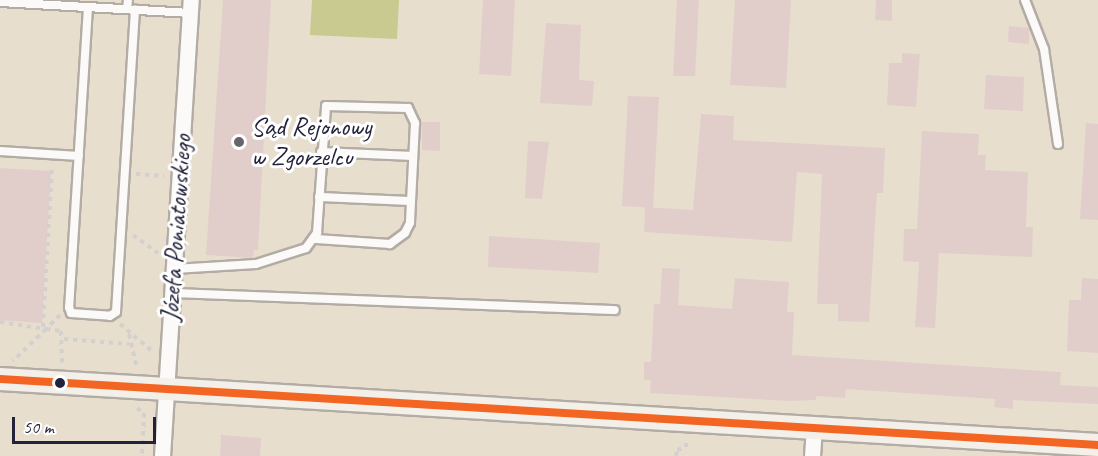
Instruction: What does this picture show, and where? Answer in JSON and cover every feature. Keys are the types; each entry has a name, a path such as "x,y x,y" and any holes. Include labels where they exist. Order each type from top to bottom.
{"street":[{"name":"Józefa Poniatowskiego","path":"162,456 190,6"},
{"path":"0,379 1098,445"},
{"path":"812,456 814,429"}],"lane":[{"path":"88,7 69,307 70,313 113,314 116,312 121,230 131,9 128,0"},
{"path":"1026,0 1044,49 1058,144"},
{"path":"0,2 25,1 131,9 190,6"},
{"path":"174,269 256,264 306,248 316,239 322,111 331,103 408,108 415,123 410,223 399,240 390,244 316,239"},
{"path":"0,152 79,156"},
{"path":"321,152 413,156"},
{"path":"319,197 411,201"},
{"path":"172,293 615,310"}],"path":[{"path":"44,328 52,163"},
{"path":"167,188 169,165"},
{"path":"133,174 168,177"},
{"path":"121,230 147,242 161,256 164,243"},
{"path":"18,365 8,365 44,328 69,307"},
{"path":"113,314 129,334 157,356 158,345"},
{"path":"0,322 61,331 62,365"},
{"path":"129,334 129,344 136,372 145,372"},
{"path":"63,339 129,344"},
{"path":"51,365 74,365"},
{"path":"133,404 144,413 142,456"}],"green space":[{"path":"312,0 399,0 397,39 310,35"}],"building":[{"name":"Sąd Rejonowy w Zgorzelcu","path":"223,0 271,0 258,250 254,250 253,258 206,255"},
{"path":"483,0 515,0 511,76 479,74"},
{"path":"677,0 699,0 695,76 673,76"},
{"path":"735,0 791,0 786,88 730,85"},
{"path":"876,0 892,0 892,21 875,20"},
{"path":"546,23 581,25 579,80 594,81 592,106 540,103"},
{"path":"1009,26 1029,28 1029,44 1008,42"},
{"path":"902,53 920,54 916,107 887,105 889,63 902,63"},
{"path":"986,75 1024,77 1023,111 984,109"},
{"path":"628,96 659,97 653,208 622,206"},
{"path":"701,114 734,116 733,140 885,148 883,193 877,193 869,322 838,321 838,304 817,304 822,174 797,172 792,242 644,232 645,207 693,210"},
{"path":"422,122 440,122 440,151 422,150"},
{"path":"1086,123 1098,124 1098,220 1080,219"},
{"path":"922,131 979,134 978,155 986,155 985,170 1028,172 1026,227 1033,227 1032,257 939,253 935,328 915,327 919,262 903,261 904,229 917,229"},
{"path":"528,141 549,142 542,199 525,198"},
{"path":"0,168 51,171 42,323 0,320"},
{"path":"489,236 600,243 598,273 488,267"},
{"path":"662,268 680,269 678,305 732,309 735,278 789,282 787,312 794,312 792,355 1061,372 1060,385 1098,387 1098,404 1013,400 1013,409 994,407 995,399 846,389 845,398 816,396 816,400 789,401 650,393 651,380 644,380 644,362 651,362 654,304 660,304"},
{"path":"1082,278 1098,279 1098,353 1067,351 1069,300 1081,300"},
{"path":"221,435 261,438 260,456 220,456"}],"transit line":[{"path":"0,379 1098,445"}],"place":[{"name":"Sąd Rejonowy w Zgorzelcu","path":"239,142"}]}
